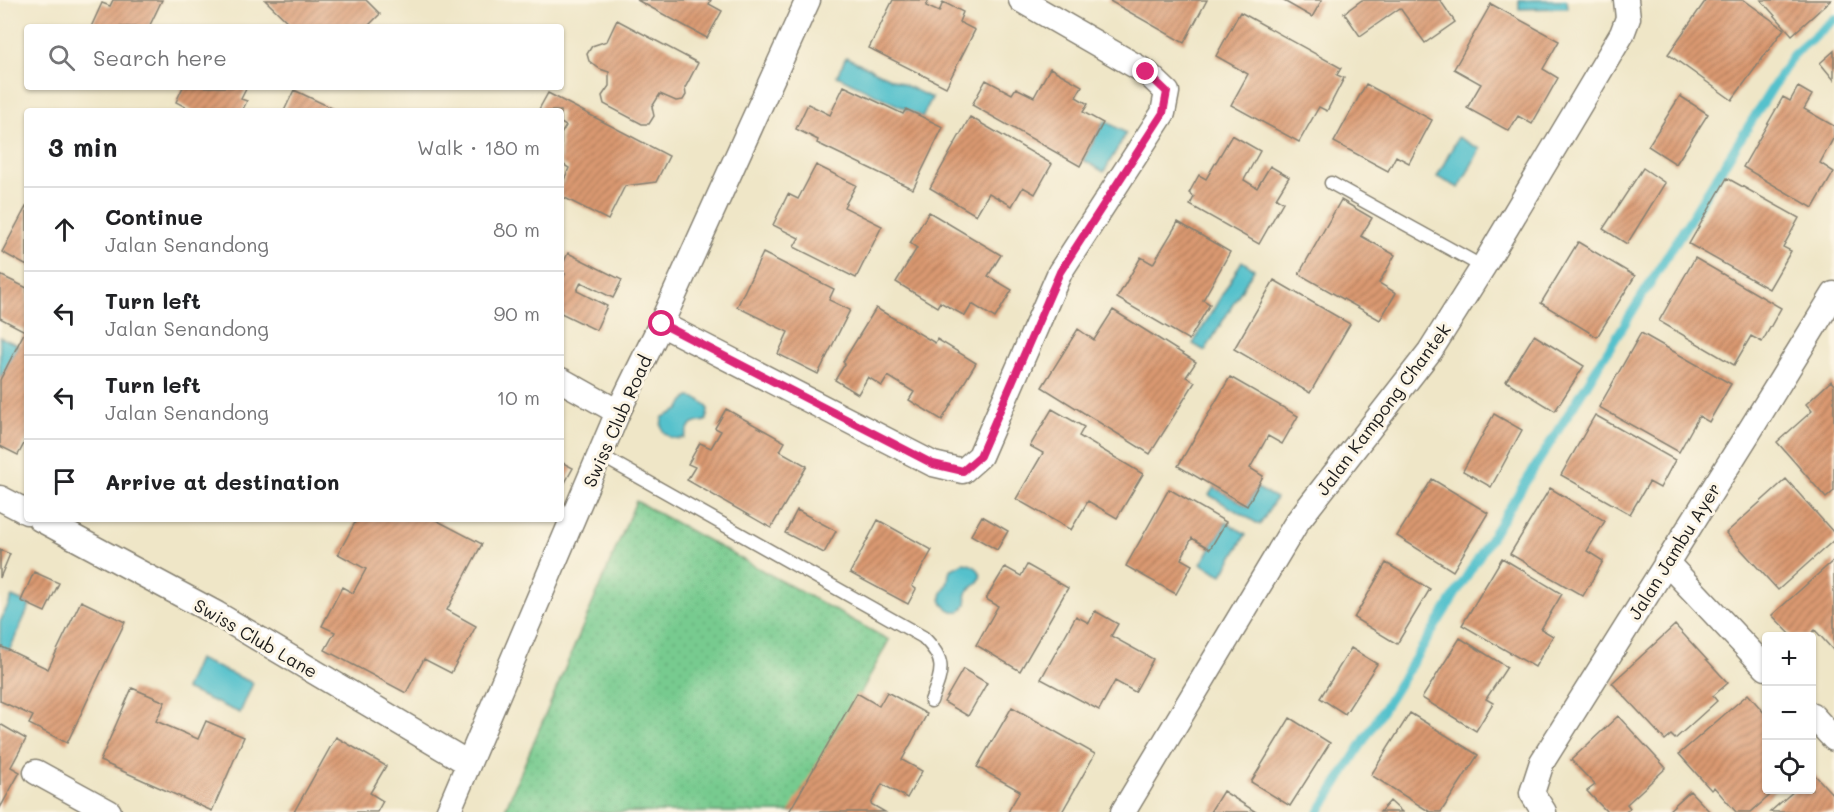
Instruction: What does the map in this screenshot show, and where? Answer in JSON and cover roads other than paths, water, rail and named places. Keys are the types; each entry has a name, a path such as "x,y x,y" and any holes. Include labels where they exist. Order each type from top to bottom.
{"street":[{"name":"Swiss Club Road","path":"448,812 618,412 662,324 808,0"},
{"path":"662,324 933,464 963,471 980,456 1060,272 1163,113 1167,92 1146,72 1021,0"},
{"name":"Jalan Kampong Chantek","path":"1123,812 1297,522 1430,351 1483,267 1622,34 1628,18 1626,0"},
{"name":"Jalan Jambu Ayer","path":"1544,812 1532,794 1542,762 1666,562 1830,312"},
{"path":"564,382 618,412"},
{"path":"0,498 24,510"},
{"name":"Swiss Club Lane","path":"46,522 217,614 468,763"},
{"path":"1666,562 1762,663"},
{"path":"1816,719 1834,739"},
{"path":"36,772 109,812"}],"lane":[{"path":"1331,183 1483,267"},
{"path":"600,455 923,637 935,648 941,661 940,678 931,701"}],"water":[{"path":"1519,0 1567,0 1568,8 1519,9"},
{"path":"846,57 932,98 922,117 837,76"},
{"path":"1105,121 1126,133 1104,172 1083,160"},
{"path":"1458,137 1480,149 1459,188 1437,177"},
{"path":"1242,261 1254,269 1205,351 1193,344"},
{"path":"0,337 18,345 0,380"},
{"path":"689,397 702,401 708,408 707,420 692,424 684,438 670,437 663,431 663,417 679,410"},
{"path":"1214,487 1247,506 1257,488 1276,498 1260,525 1209,495"},
{"path":"1226,522 1246,534 1222,575 1201,564"},
{"path":"963,563 977,569 980,578 966,593 964,608 955,612 942,603 941,595 947,584 950,570"},
{"path":"12,597 30,605 9,651 0,646 0,622"},
{"path":"198,659 253,683 240,713 185,689"}],"waterway":[{"path":"1319,812 1793,55 1834,19"}]}
